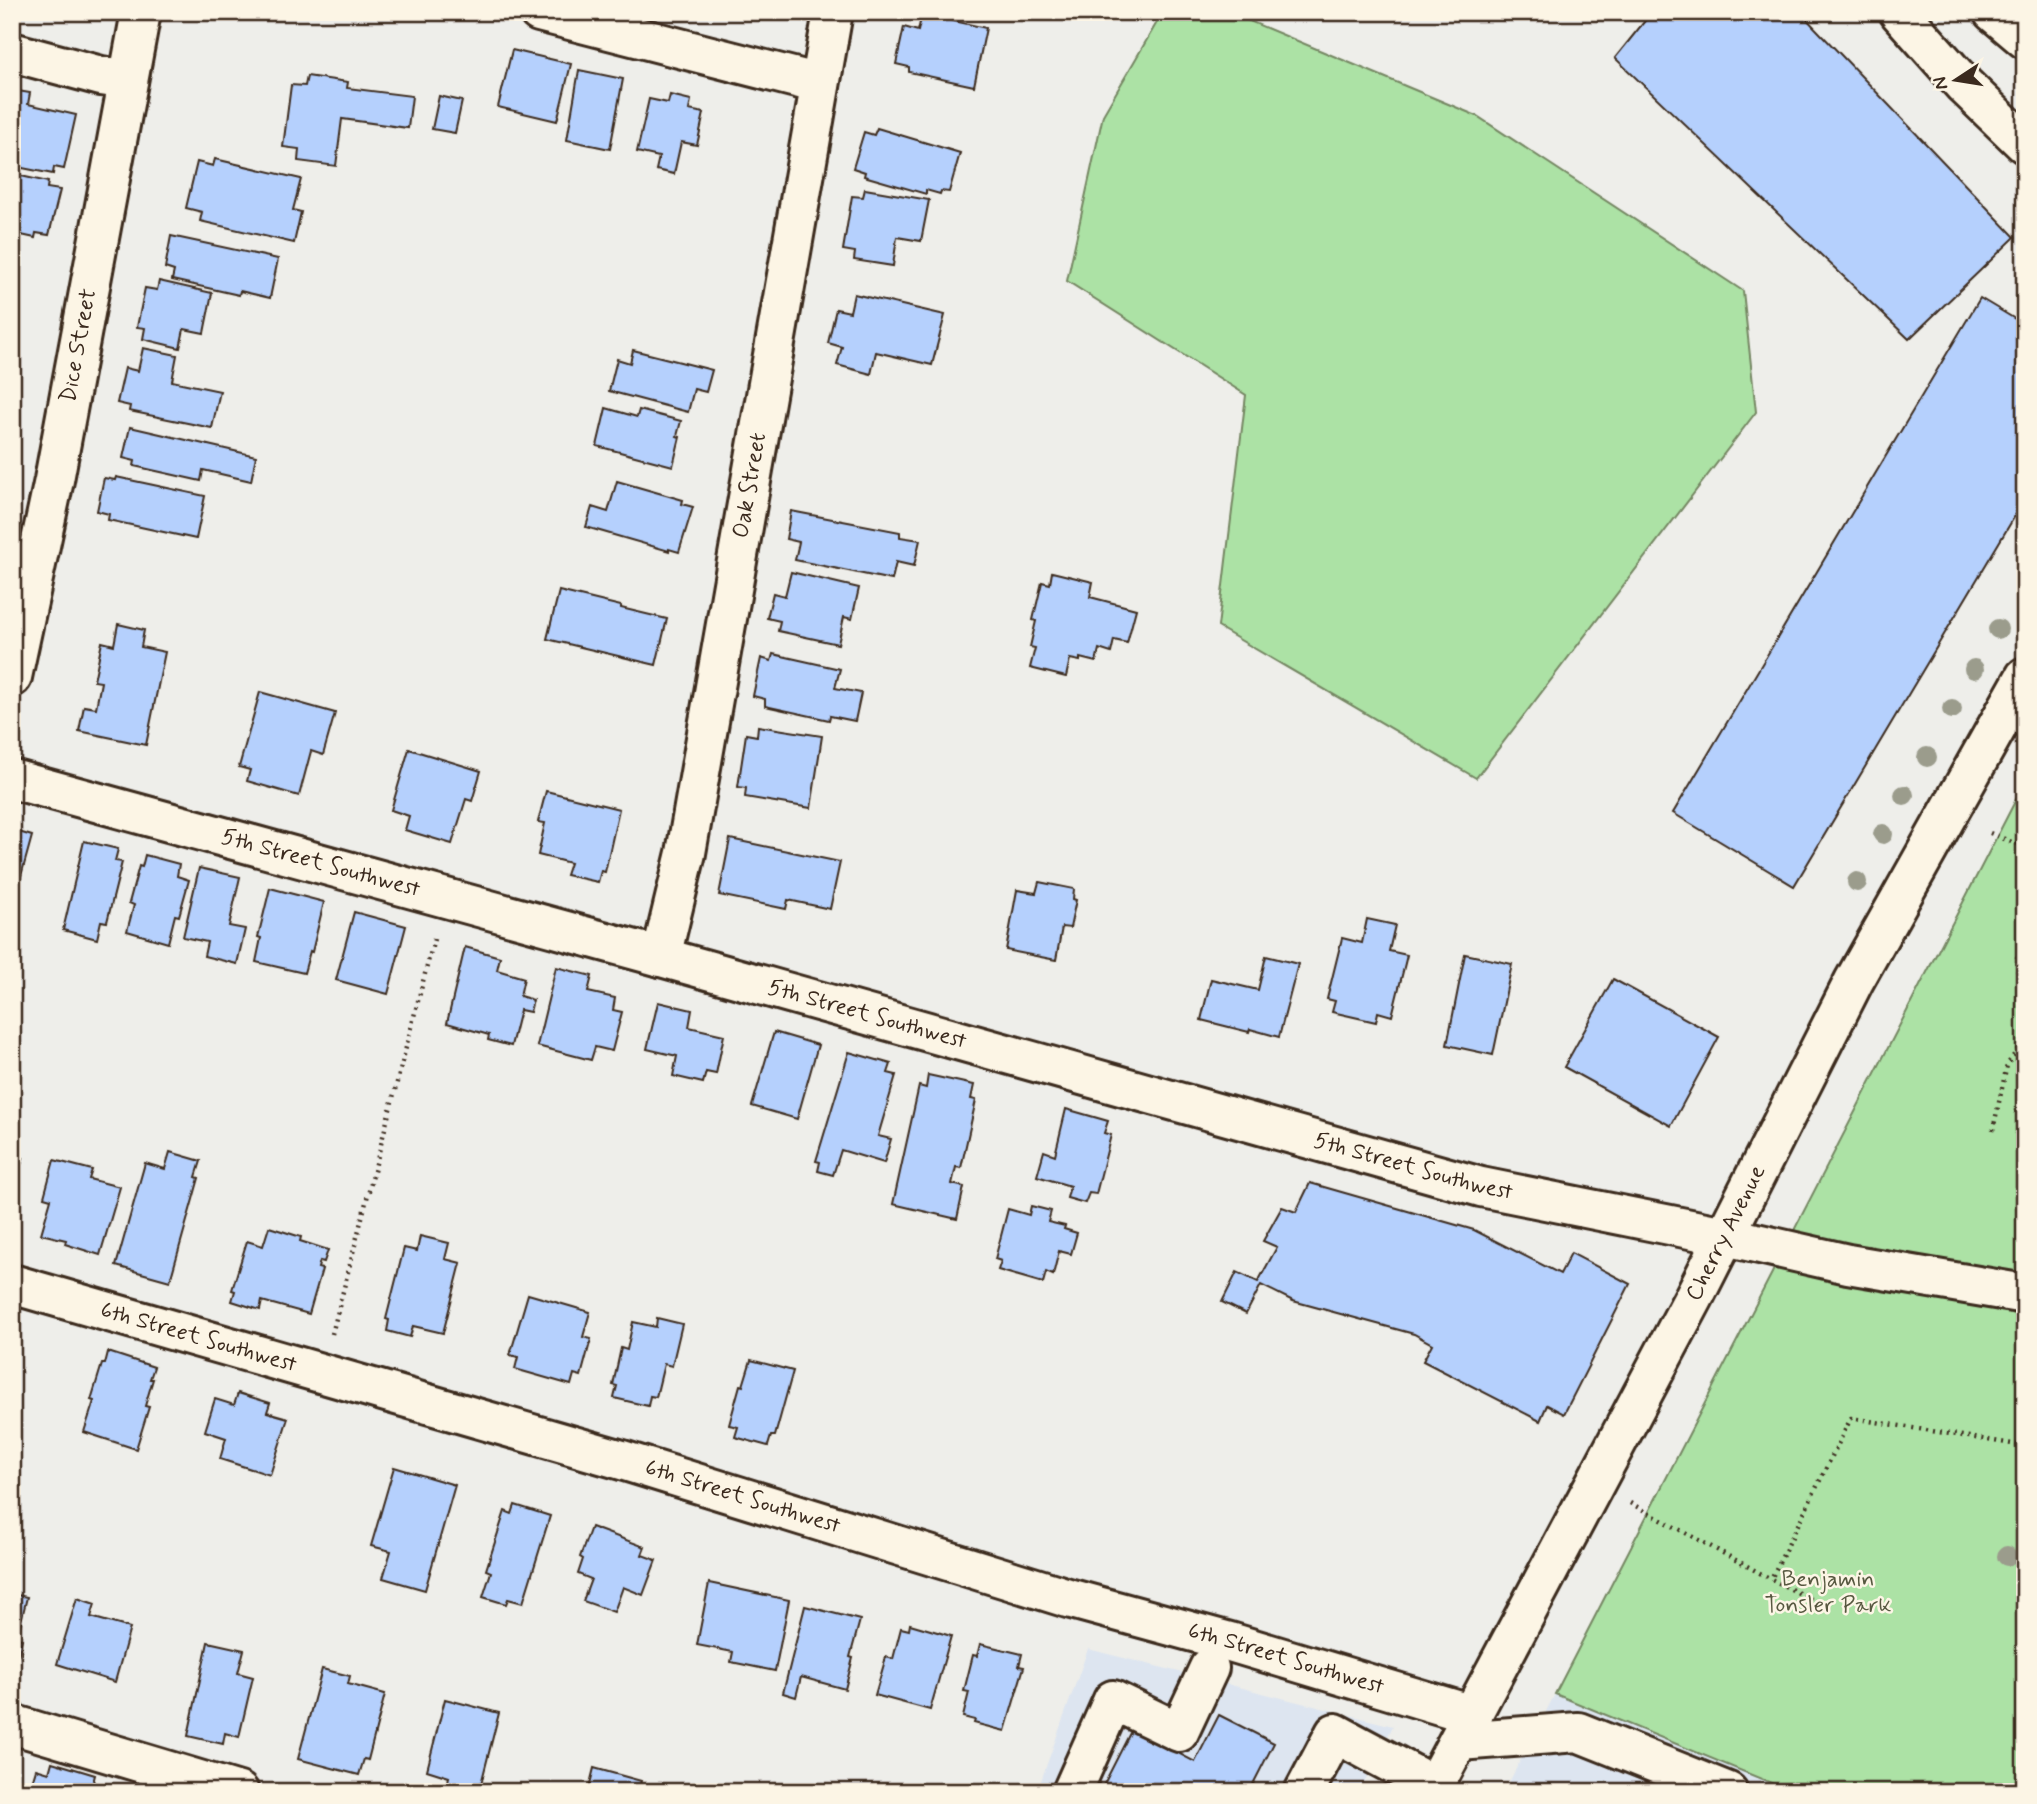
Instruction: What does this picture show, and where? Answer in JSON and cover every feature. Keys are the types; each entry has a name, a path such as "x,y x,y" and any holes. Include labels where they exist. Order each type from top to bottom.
{"street":[{"name":"Dice Street","path":"12,677 54,480 141,12"},
{"path":"539,12 820,84"},
{"name":"Oak Street","path":"661,957 686,853 833,12"},
{"path":"1899,12 1964,85 2025,144"},
{"path":"1993,12 2025,39"},
{"path":"12,52 101,76 128,80"},
{"name":"Cherry Avenue","path":"1432,1789 1725,1236 1854,981 2025,677"},
{"name":"5th Street Southwest","path":"12,779 661,957 1481,1187 1725,1236 1848,1264 2025,1294"},
{"name":"6th Street Southwest","path":"12,1284 622,1460 1068,1598 1230,1643 1466,1728"},
{"path":"1072,1792 1113,1700 1179,1732 1209,1668"},
{"path":"12,1724 239,1792"},
{"path":"1466,1728 1578,1732 1728,1792"},
{"path":"1304,1792 1335,1733 1432,1789"}],"path":[{"path":"1990,832 2025,845"},
{"path":"329,1344 435,935"},
{"path":"2025,954 2017,958 2016,968 2025,982"},
{"path":"1993,1130 2007,1065 2018,1049 2025,1054"},
{"path":"1772,1579 1851,1418 2025,1446"},
{"path":"1594,1483 1830,1609"}],"shaded area":[{"path":"1088,1649 1393,1726 1359,1792 1037,1792"},
{"path":"1555,1694 1793,1792 1504,1792"}],"green space":[{"path":"1163,12 1228,12 1477,116 1743,291 1756,412 1476,778 1218,627 1246,395 1067,281 1103,115"},
{"name":"Benjamin Tonsler Park","path":"2025,782 2025,1792 1793,1792 1555,1694"}],"building":[{"path":"1652,12 1800,12 2015,237 1909,339 1615,58"},
{"path":"922,14 986,28 974,86 909,72 909,67 896,64 904,27 918,31"},
{"path":"512,50 571,64 557,121 498,107"},
{"path":"579,70 623,79 610,149 567,140"},
{"path":"307,76 348,82 347,88 412,96 408,128 342,119 336,166 298,161 299,149 283,147 291,85 305,86"},
{"path":"12,90 30,93 28,104 76,115 64,169 54,167 53,174 12,166"},
{"path":"670,95 691,100 689,110 704,113 697,145 681,142 674,174 656,170 659,157 637,152 649,99 668,103"},
{"path":"439,96 462,101 455,133 432,129"},
{"path":"877,128 960,153 949,192 941,191 940,194 926,190 926,194 864,176 865,172 853,168 864,132 874,135"},
{"path":"215,159 301,179 293,210 301,212 294,243 200,221 202,212 186,208 197,162 213,166"},
{"path":"12,174 48,182 47,188 60,190 49,235 36,233 35,238 12,233"},
{"path":"865,189 929,200 921,241 897,237 893,266 854,260 855,252 843,250 852,196 863,197"},
{"path":"171,236 278,259 270,298 240,291 239,295 172,280 174,271 165,268"},
{"path":"159,281 212,293 204,333 184,329 180,348 143,339 145,328 137,327 145,288 157,290"},
{"path":"854,294 945,315 932,365 876,352 871,374 837,365 842,347 828,343 836,309 850,312"},
{"path":"1980,298 2025,325 2025,499 1794,886 1673,813"},
{"path":"143,348 177,355 172,381 220,391 212,428 129,411 130,406 117,403 125,368 138,371"},
{"path":"633,350 712,370 706,392 694,389 688,412 609,391 617,359 630,363"},
{"path":"606,408 637,417 639,410 681,421 673,466 597,446"},
{"path":"130,427 256,456 251,481 203,470 201,481 134,466 135,461 123,458"},
{"path":"116,477 205,496 196,539 108,520 109,514 97,511 104,478 115,480"},
{"path":"617,481 683,500 682,504 693,507 679,552 586,527 592,507 608,512"},
{"path":"791,511 900,532 900,537 920,540 914,566 896,562 892,580 795,560 799,542 786,539"},
{"path":"791,572 859,588 852,619 844,617 838,644 778,631 780,621 767,618 773,593 785,596"},
{"path":"1052,572 1093,582 1090,597 1136,609 1127,643 1114,640 1111,653 1099,649 1096,662 1080,658 1080,661 1070,659 1066,677 1030,668 1035,648 1030,647 1036,621 1033,620 1042,582 1050,584"},
{"path":"559,591 667,619 656,665 547,639"},
{"path":"118,624 144,630 141,647 165,652 146,745 79,731 84,706 96,708 101,682 94,681 102,642 114,645"},
{"path":"773,654 840,669 835,688 861,693 855,721 830,716 829,720 765,706 765,699 753,696 761,658 771,661"},
{"path":"260,692 335,713 323,755 311,751 299,796 247,781 250,770 239,767"},
{"path":"758,726 822,736 811,808 745,797 746,788 738,787 746,734 757,736"},
{"path":"409,749 481,771 472,801 466,799 452,844 405,830 409,816 391,810"},
{"path":"546,791 619,809 605,872 601,871 598,882 566,875 570,863 538,855 545,823 538,822"},
{"path":"12,830 32,836 15,898 12,897"},
{"path":"730,839 840,862 830,909 788,900 786,909 719,895"},
{"path":"84,841 118,849 115,861 122,862 107,922 101,921 97,939 63,930"},
{"path":"145,855 179,864 177,876 189,880 179,916 175,915 168,943 127,931 134,905 129,903 139,866 142,867"},
{"path":"199,868 240,877 229,926 245,929 237,964 204,956 207,942 183,937"},
{"path":"1039,882 1074,889 1073,899 1076,900 1070,928 1062,927 1056,960 1006,950 1017,890 1036,893"},
{"path":"270,888 324,902 304,973 256,962 261,938 258,937"},
{"path":"354,912 406,926 388,994 336,980"},
{"path":"1367,919 1395,925 1389,951 1407,955 1392,1016 1378,1012 1376,1022 1332,1012 1335,1001 1327,999 1342,938 1362,943"},
{"path":"465,947 500,957 497,970 524,978 520,996 533,1000 530,1012 520,1010 511,1046 488,1040 489,1035 447,1023"},
{"path":"1465,954 1512,964 1493,1055 1447,1045"},
{"path":"1266,956 1298,964 1279,1037 1201,1020 1211,979 1258,990"},
{"path":"556,967 592,976 588,992 615,998 613,1010 622,1012 612,1051 595,1047 591,1060 537,1046"},
{"path":"1613,979 1719,1037 1671,1126 1564,1067"},
{"path":"658,1002 692,1010 689,1027 724,1035 716,1074 706,1072 703,1083 673,1076 677,1056 647,1049"},
{"path":"774,1032 818,1045 797,1119 752,1106"},
{"path":"849,1052 891,1064 888,1073 896,1075 878,1136 891,1139 884,1163 841,1150 833,1175 818,1171 820,1162 816,1161"},
{"path":"928,1075 974,1085 971,1099 976,1100 961,1168 956,1167 952,1184 964,1187 957,1219 893,1204 919,1086 926,1088"},
{"path":"1066,1109 1108,1121 1104,1133 1111,1135 1096,1194 1089,1193 1085,1203 1067,1198 1070,1186 1037,1176 1044,1151 1055,1155"},
{"path":"170,1152 201,1161 196,1177 199,1178 170,1281 116,1266 145,1163 165,1169"},
{"path":"12,1155 23,1158 12,1196"},
{"path":"54,1160 92,1170 89,1179 120,1187 100,1255 65,1244 66,1240 41,1234 51,1199 44,1197"},
{"path":"1310,1183 1474,1230 1560,1274 1571,1253 1630,1284 1564,1414 1547,1405 1540,1421 1423,1361 1432,1344 1414,1334 1293,1301 1261,1285 1246,1314 1222,1302 1237,1272 1258,1282 1277,1247 1263,1241 1282,1207 1296,1212"},
{"path":"1031,1206 1051,1211 1048,1222 1065,1226 1064,1229 1077,1233 1071,1254 1059,1251 1053,1275 1046,1272 1043,1283 998,1270 1001,1261 995,1259 1008,1209 1029,1215"},
{"path":"269,1227 301,1237 300,1241 328,1250 324,1262 320,1261 318,1268 322,1269 309,1314 262,1301 260,1310 232,1301 235,1291 232,1290 247,1241 263,1246"},
{"path":"420,1236 449,1243 445,1259 461,1263 443,1333 413,1326 410,1337 387,1331 389,1320 386,1319 404,1248 417,1251"},
{"path":"528,1294 590,1312 583,1337 591,1339 581,1376 574,1374 571,1385 515,1369 518,1357 510,1355"},
{"path":"657,1318 682,1324 672,1366 664,1364 656,1397 650,1396 648,1406 614,1398 617,1386 613,1385 621,1348 627,1350 633,1322 656,1327"},
{"path":"108,1352 154,1367 145,1406 149,1407 136,1449 84,1432 94,1401 91,1400"},
{"path":"751,1360 793,1371 775,1436 771,1436 768,1446 735,1437 738,1427 729,1425 740,1385 743,1386"},
{"path":"238,1393 270,1403 267,1412 288,1418 270,1475 220,1459 226,1438 205,1431 215,1399 234,1405"},
{"path":"394,1467 455,1485 425,1590 383,1578 391,1551 371,1546"},
{"path":"515,1505 550,1516 523,1603 508,1599 506,1604 483,1597 491,1572 486,1570 505,1511 512,1514"},
{"path":"591,1527 645,1547 642,1555 656,1560 643,1595 623,1587 614,1612 583,1601 591,1579 578,1574 583,1559 580,1557"},
{"path":"709,1583 789,1600 775,1671 731,1662 733,1652 697,1645"},
{"path":"12,1594 27,1597 17,1638 22,1639 14,1674 12,1673"},
{"path":"77,1598 95,1604 91,1617 130,1628 115,1682 57,1664"},
{"path":"805,1606 860,1620 845,1689 801,1677 796,1697 783,1693"},
{"path":"910,1624 951,1636 930,1710 875,1695 886,1657 893,1659 901,1628 909,1630"},
{"path":"208,1642 244,1650 238,1673 253,1677 239,1737 225,1733 223,1744 188,1736"},
{"path":"980,1644 1022,1654 1019,1666 1024,1667 1005,1731 974,1723 975,1720 963,1717 969,1692 964,1691 973,1655 977,1656"},
{"path":"322,1669 350,1676 348,1684 385,1694 368,1760 364,1759 359,1775 298,1759"},
{"path":"445,1699 499,1713 479,1792 455,1792 446,1789 449,1777 427,1770"},
{"path":"1219,1715 1274,1743 1250,1790 1254,1792 1100,1792 1132,1729 1195,1762"},
{"path":"52,1762 95,1775 92,1786 111,1792 29,1792 36,1769 49,1773"},
{"path":"594,1768 641,1781 638,1792 588,1792"}]}
